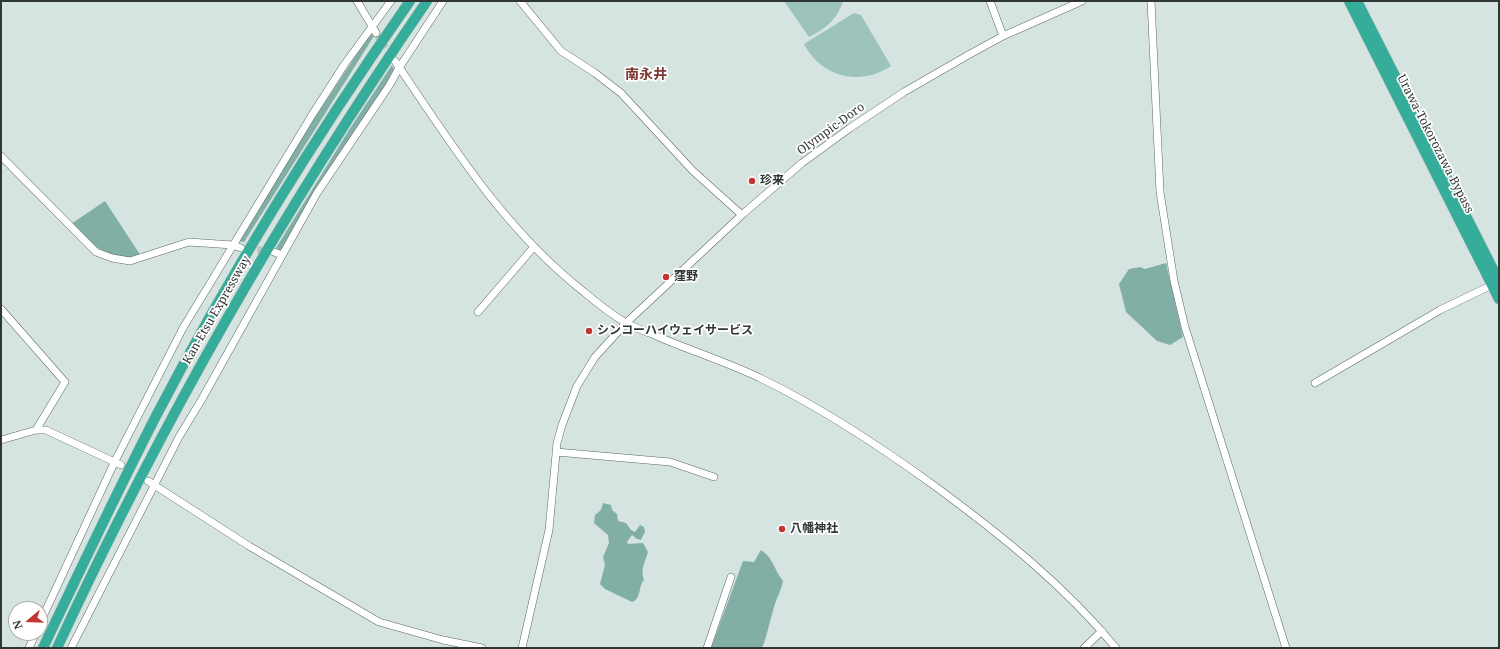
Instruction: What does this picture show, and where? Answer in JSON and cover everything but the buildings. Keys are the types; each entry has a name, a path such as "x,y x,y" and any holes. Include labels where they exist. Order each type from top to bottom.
{"highway":[{"name":"Kan-Etsu Expressway","path":"43,648 128,470 201,334 255,242 339,105 410,1"},
{"name":"Kan-Etsu Expressway","path":"57,648 163,435 235,302 354,108 427,1"},
{"name":"Urawa-Tokorozawa Bypass","path":"1349,1 1495,283"},
{"name":"Urawa-Tokorozawa Bypass","path":"1357,1 1495,283 1499,299"}],"street":[{"path":"357,1 374,30"},
{"path":"48,606 115,461 183,328 344,65 374,30 391,1"},
{"path":"71,648 151,483 202,399 240,328 317,193 389,86 397,64 443,1"},
{"path":"520,1 561,51 595,73 621,93 693,171 742,215"},
{"path":"990,1 1003,36"},
{"name":"Olympic-Doro","path":"522,648 549,530 556,452 562,425 569,405 585,371 595,356 626,323 742,215 802,164 850,128 904,92 1003,36 1082,1"},
{"path":"1151,1 1160,192 1174,281 1185,327 1286,648"},
{"path":"397,64 455,151 511,223 533,248 564,276 626,323 693,352 760,378 874,443 1014,546 1047,574 1102,630 1116,648"},
{"path":"1,156 96,252 104,256 130,261 188,242 233,245 241,248"},
{"path":"478,312 533,248"},
{"path":"274,252 282,255"},
{"path":"1315,383 1440,310 1495,283"},
{"path":"1,309 65,382 36,430"},
{"path":"1,440 36,430 46,430 121,465"},
{"path":"556,452 670,462 714,477"},
{"path":"151,483 249,546 379,622 443,640 482,648"},
{"path":"707,648 731,577"},
{"path":"1084,648 1102,630"}],"green space":[{"path":"784,1 843,1 841,8 830,23 809,37"},
{"path":"854,13 861,15 891,66 867,76 854,77 831,71 820,64 811,55 804,44"},
{"path":"370,34 374,36 244,242 237,241 314,119"},
{"path":"392,65 394,70 392,75 283,248 280,250 276,248 349,130"},
{"path":"105,201 141,256 119,257 110,254 87,239 71,224"},
{"path":"1166,263 1183,337 1170,345 1157,341 1126,312 1119,284 1129,269 1140,267 1145,269"},
{"path":"603,503 611,505 612,510 617,514 618,521 626,523 631,530 635,532 640,525 644,527 645,532 641,540 632,535 627,542 628,544 643,543 648,552 643,569 644,580 641,585 639,595 632,602 605,589 600,584 605,565 603,557 609,543 608,535 594,523 595,515 601,510"},
{"path":"761,550 769,557 783,581 762,648 711,648 743,561 754,562"}],"tunnel":[{"path":"376,33 392,58"},
{"path":"247,249 270,251"}],"place":[{"name":"珍来","path":"752,181"},
{"name":"窪野","path":"666,277"},
{"name":"シンコーハイウェイサービス","path":"589,331"},
{"name":"八幡神社","path":"782,529"}],"district":[{"name":"南永井","path":"646,75"}]}
